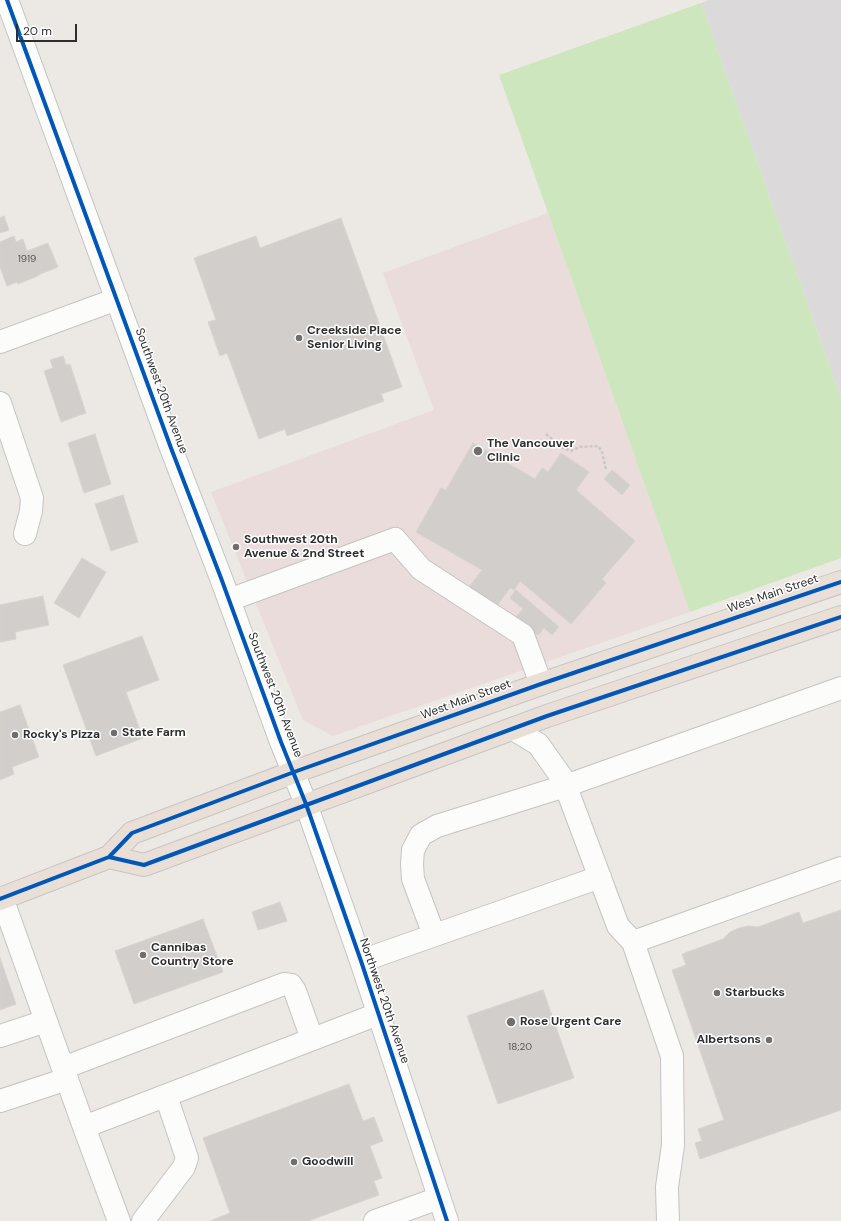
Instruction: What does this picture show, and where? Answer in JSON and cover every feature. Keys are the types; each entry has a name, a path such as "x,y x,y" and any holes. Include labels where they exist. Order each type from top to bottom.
{"highway":[{"name":"West Main Street","path":"109,857 144,865 300,788 541,684 841,582"},
{"name":"West Main Street","path":"1,898 109,857 132,833 513,729 841,617"}],"street":[{"name":"Southwest 20th Avenue","path":"7,0 171,448 281,742 300,788"},
{"path":"0,342 117,298"},
{"path":"0,403 32,498 26,534"},
{"path":"229,600 395,539 420,569 523,635 541,684"},
{"path":"434,935 414,879 412,864 413,850 421,835 437,826 565,786 841,688"},
{"path":"513,729 538,744 563,779 618,926 633,942 672,1056 673,1145 667,1187 668,1221"},
{"name":"Northwest 20th Avenue","path":"300,788 361,961 447,1221"},
{"path":"633,942 841,868"},
{"path":"361,961 600,877"},
{"path":"1,898 119,1221"},
{"path":"0,1101 284,984 291,985 295,991 312,1039"},
{"path":"84,1127 378,1014"},
{"path":"0,1036 46,1021"},
{"path":"142,1221 184,1167 187,1158 166,1096"},
{"path":"375,1221 439,1198"}],"path":[{"path":"546,434 563,448 571,451 580,447 598,446 602,452 606,470"}],"shaded area":[{"path":"709,0 841,0 841,398 701,3"},
{"name":"The Vancouver Clinic","path":"548,213 690,612 333,736 303,720 211,492 434,410 383,273"}],"green space":[{"path":"701,3 841,398 841,558 690,612 499,75"}],"building":[{"path":"4,216 9,230 0,233 0,218"},
{"name":"Creekside Place Senior Living","path":"341,218 402,387 381,394 384,401 287,436 285,429 259,439 227,353 220,356 208,322 216,320 194,258 256,236 260,248"},
{"path":"14,236 16,242 23,239 27,251 48,243 58,267 18,284 17,282 7,286 0,267 0,242"},
{"path":"63,356 66,365 70,364 86,413 61,422 44,371 53,368 50,360"},
{"path":"95,434 111,484 84,493 68,443"},
{"path":"473,443 535,479 542,468 548,472 561,453 589,472 576,490 635,541 602,579 606,583 571,624 520,581 514,590 510,588 496,607 469,587 482,570 416,532 441,488 446,490"},
{"path":"612,470 630,485 622,495 604,479"},
{"path":"123,495 138,542 111,551 95,504"},
{"path":"82,558 106,572 79,618 54,603"},
{"path":"516,590 559,627 552,635 544,628 538,635 516,617 523,609 510,598"},
{"path":"43,596 49,625 15,632 16,639 0,642 0,605"},
{"path":"142,636 159,680 126,692 143,738 96,756 63,665"},
{"name":"Rocky's Pizza","path":"20,705 39,757 12,767 14,774 0,780 0,712"},
{"path":"280,902 287,921 258,930 252,912"},
{"name":"Albertsons","path":"841,910 841,1110 700,1159 695,1143 702,1141 698,1129 724,1120 672,970 686,965 682,954 723,939 730,932 739,928 748,926 758,927 799,912 803,923"},
{"path":"203,919 223,972 134,1004 115,951"},
{"path":"0,958 16,1004 0,1010"},
{"path":"543,990 574,1078 498,1104 467,1016"},
{"name":"Goodwill","path":"349,1084 363,1121 374,1117 383,1141 370,1146 382,1178 374,1181 379,1195 308,1221 210,1221 230,1213 203,1138"}],"cycle path":[{"path":"7,0 171,448 221,578 281,742 306,804 361,961 447,1221"},
{"path":"0,899 109,857 132,833 294,772 541,684 841,582"},
{"path":"109,857 144,865 547,716 841,617"}],"place":[{"name":"Creekside Place Senior Living","path":"299,338"},
{"name":"The Vancouver Clinic","path":"478,451"},
{"name":"Southwest 20th Avenue & 2nd Street","path":"236,547"},
{"name":"State Farm","path":"114,733"},
{"name":"Rocky's Pizza","path":"15,735"},
{"name":"Cannibas Country Store","path":"143,955"},
{"name":"Starbucks","path":"717,993"},
{"name":"Rose Urgent Care","path":"511,1022"},
{"name":"Albertsons","path":"769,1040"},
{"name":"Goodwill","path":"294,1162"}]}
